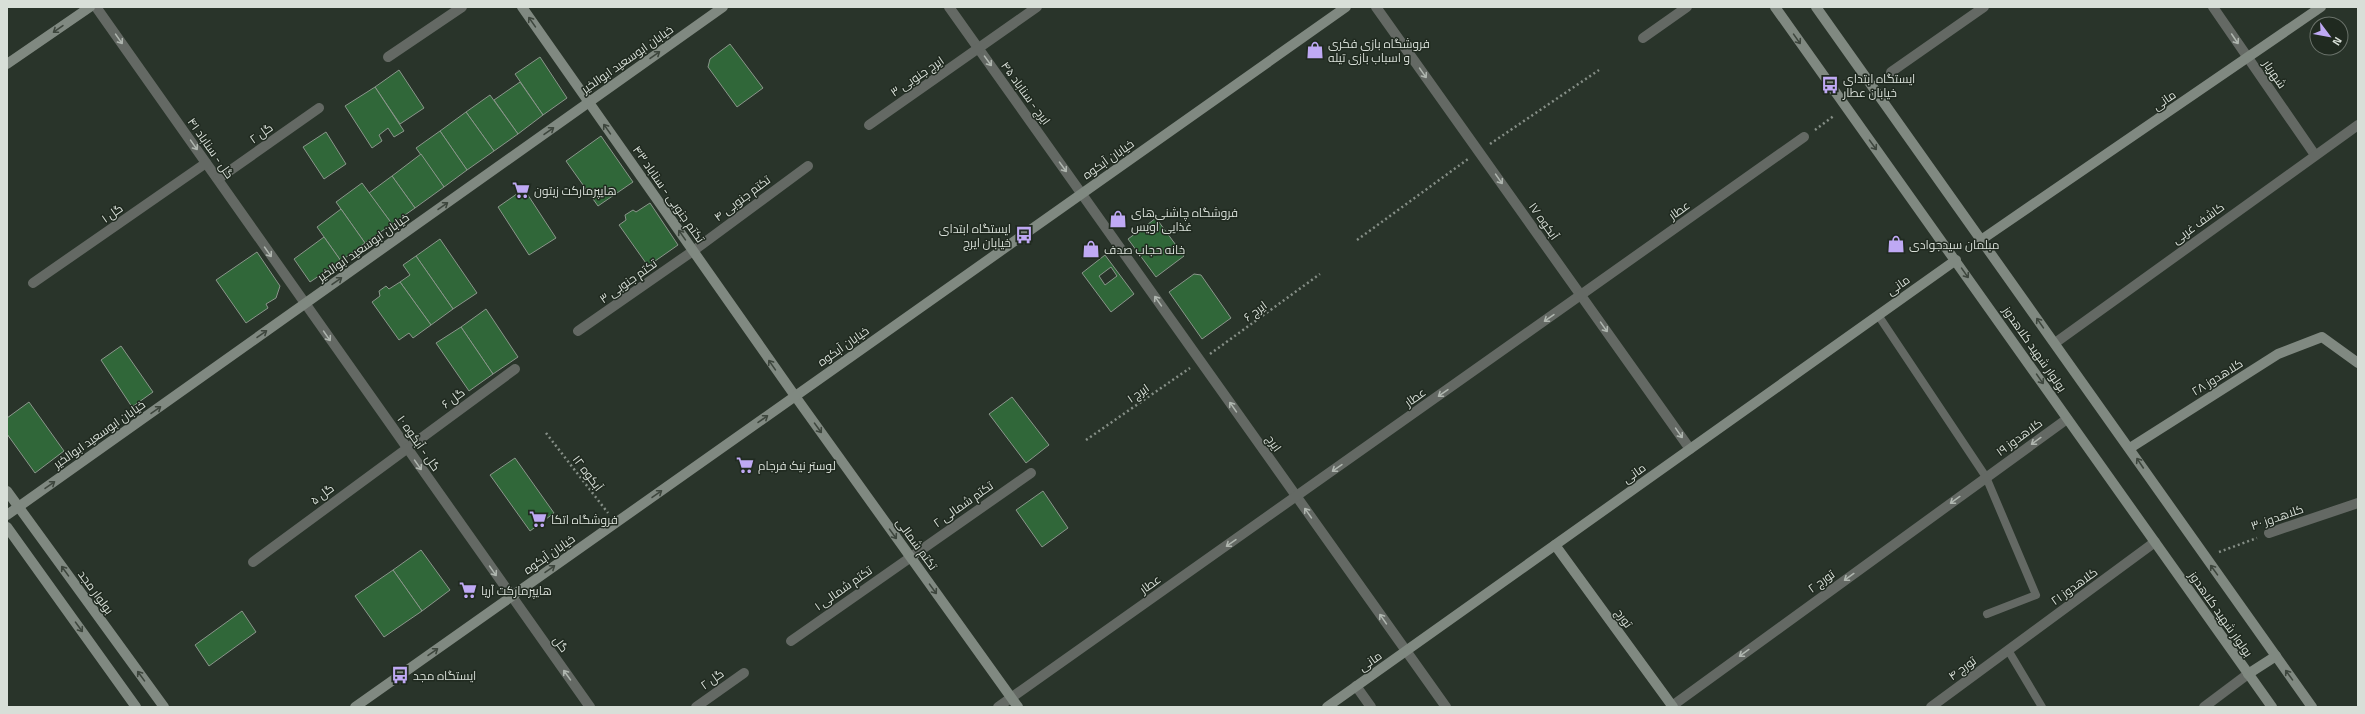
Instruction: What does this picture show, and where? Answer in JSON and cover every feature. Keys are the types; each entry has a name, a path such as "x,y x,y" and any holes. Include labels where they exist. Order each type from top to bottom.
{"main road":[{"path":"7,64 90,7"},
{"name":"تکتم جنوبی - سناباد ۴۳","path":"522,7 795,396"},
{"name":"خیابان ابوسعید ابوالخیر","path":"7,515 723,7"},
{"name":"خیابان آبکوه","path":"355,707 1346,7"},
{"name":"بولوار شهید کلاهدوز","path":"1775,7 2272,707"},
{"name":"بولوار شهید کلاهدوز","path":"1816,7 2130,448 2205,557 2312,707"},
{"name":"مانی","path":"1981,240 2321,7"},
{"name":"مانی","path":"1327,707 1956,260"},
{"name":"کلاهدوز ۲۸","path":"2130,448 2278,354 2322,337 2358,362"},
{"name":"تکتم شمالی","path":"795,396 1018,707"},
{"name":"بولوار مجد","path":"7,491 164,707"},
{"path":"7,527 136,707"},
{"name":"تورج","path":"1555,545 1672,706"},
{"path":"2248,674 2276,656"}],"street":[{"name":"گل - سناباد ۴۱","path":"96,7 305,304"},
{"path":"388,57 462,7"},
{"name":"ایرج - سناباد ۴۵","path":"949,7 1082,194"},
{"name":"ایرج جنوبی ۳","path":"869,125 1037,7"},
{"name":"آبکوه ۱۷","path":"1376,7 1690,449"},
{"path":"1643,38 1687,7"},
{"path":"1891,72 1984,7"},
{"name":"شهریار","path":"2213,7 2315,155"},
{"name":"گل ۲","path":"218,180 320,108"},
{"name":"کاشف غربی","path":"2055,343 2358,125"},
{"name":"عطار","path":"998,707 1804,137"},
{"name":"گل ۱","path":"32,283 206,163"},
{"name":"تکتم جنوبی ۴","path":"693,251 808,166"},
{"name":"ایرج","path":"1082,194 1446,707"},
{"name":"تکتم جنوبی ۳","path":"578,331 693,251"},
{"name":"گل - آبکوه ۱۰","path":"305,304 511,597"},
{"name":"گل ۶","path":"406,448 515,369"},
{"name":"کلاهدوز ۱۹","path":"1986,477 2068,418"},
{"name":"گل ۵","path":"253,562 406,448"},
{"name":"تکتم شمالی ۲","path":"910,557 1031,473"},
{"name":"تورج ۲","path":"1672,706 1986,477"},
{"name":"کلاهدوز ۳۰","path":"2269,533 2358,503"},
{"name":"کلاهدوز ۲۱","path":"2008,650 2154,542"},
{"name":"تکتم شمالی ۱","path":"791,641 910,557"},
{"name":"گل","path":"511,597 590,707"},
{"name":"تورج ۴","path":"1931,707 2008,650"},
{"name":"گل ۲","path":"696,707 744,673"},
{"path":"2204,707 2248,674"},
{"path":"1356,686 1371,707"}],"lane":[{"path":"1878,315 1986,477 2036,595 1987,614"},
{"path":"2008,650 2042,707"}],"path":[{"path":"1357,240 1479,151 1599,70"},
{"path":"1804,137 1846,107"},
{"name":"ایرج ۶","path":"1200,361 1320,274"},
{"name":"ایرج ۱","path":"1086,440 1200,361"},
{"name":"آبکوه ۱۲","path":"546,433 615,523"},
{"name":"کلاهدوز ۳۰","path":"2205,557 2269,533"}],"building":[{"path":"730,44 763,88 737,107 708,67 710,59"},
{"path":"540,57 567,98 543,115 515,74"},
{"path":"399,70 424,108 400,124 375,87"},
{"path":"520,82 543,115 518,134 494,100"},
{"path":"375,87 404,131 394,137 388,128 379,135 382,141 372,148 345,106"},
{"path":"490,95 518,134 494,151 466,112"},
{"path":"466,112 494,151 467,170 440,131"},
{"path":"440,131 467,170 444,187 416,148"},
{"path":"326,132 346,164 324,179 303,147"},
{"path":"601,136 633,182 598,206 566,161"},
{"path":"421,154 444,187 415,208 392,176"},
{"path":"392,176 415,208 392,224 369,193"},
{"path":"362,183 392,224 365,243 336,202"},
{"path":"524,189 556,238 529,255 498,207"},
{"path":"650,203 678,245 648,266 619,225 626,220 625,215 633,210 636,212"},
{"path":"341,209 365,243 341,261 317,227"},
{"path":"1156,218 1184,256 1156,277 1128,239"},
{"path":"324,237 341,261 310,282 294,259"},
{"path":"440,239 477,293 453,309 416,256"},
{"path":"257,252 280,286 276,298 266,304 268,308 246,323 216,280"},
{"path":"1105,255 1134,294 1111,312 1082,273","holes":["1111,267 1117,276 1105,285 1099,276"]},
{"path":"416,256 453,309 431,325 400,282 410,275 403,265"},
{"path":"1194,274 1201,275 1231,318 1202,339 1169,292"},
{"path":"400,282 431,325 413,338 409,333 399,340 372,302 380,296 379,291 386,286 389,289"},
{"path":"486,309 518,357 493,374 461,327"},
{"path":"461,327 493,374 469,391 436,343"},
{"path":"121,346 153,392 132,407 101,360"},
{"path":"1012,397 1049,445 1026,463 989,414"},
{"path":"29,402 64,451 35,473 7,434 7,418"},
{"path":"515,458 554,513 530,531 490,475"},
{"path":"1043,491 1068,528 1042,547 1016,510"},
{"path":"421,550 450,590 422,611 393,570"},
{"path":"393,570 422,611 384,637 355,596"},
{"path":"242,611 256,632 209,666 195,645"}],"place":[{"name":"فروشگاه بازی فکری و اسباب بازی تیله","path":"1315,50"},
{"name":"ایستگاه ابتدای خیابان عطار","path":"1830,85"},
{"name":"هایپرمارکت زیتون","path":"521,190"},
{"name":"فروشگاه چاشنی‌های غذایی اویس","path":"1118,219"},
{"name":"ایستگاه ابتدای خیابان ایرج","path":"1024,235"},
{"name":"مبلمان سیدجوادی","path":"1896,244"},
{"name":"خانه حجاب صدف","path":"1091,249"},
{"name":"لوستر نیک فرجام","path":"745,465"},
{"name":"فروشگاه اتکا","path":"538,519"},
{"name":"هایپرمارکت آریا","path":"468,590"},
{"name":"ایستگاه مجد","path":"400,675"}]}
